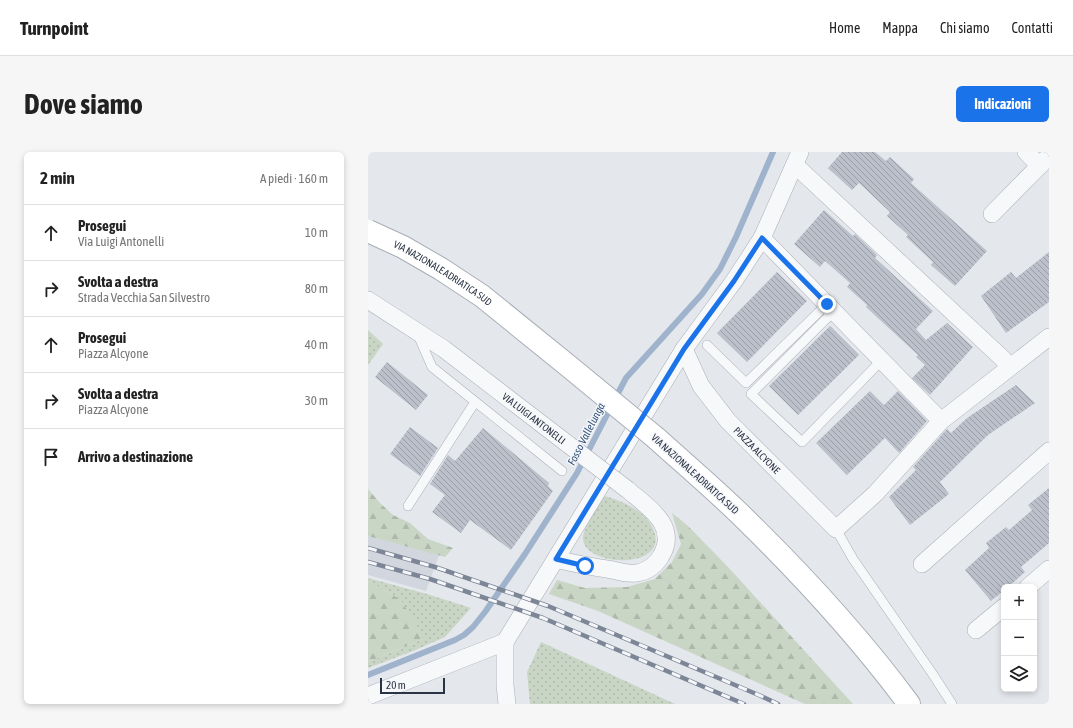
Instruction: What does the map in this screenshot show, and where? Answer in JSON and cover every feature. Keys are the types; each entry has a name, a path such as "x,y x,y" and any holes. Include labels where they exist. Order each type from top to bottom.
{"main road":[{"name":"VIA NAZIONALE ADRIATICA SUD","path":"368,231 403,247 435,265 482,296 656,438 747,521 828,605 860,642 908,704"}],"street":[{"path":"992,214 1045,161 1026,152"},
{"path":"507,704 505,684 505,642 684,349 734,281 762,238 797,159 1010,367"},
{"path":"762,238 831,307 941,422"},
{"name":"VIA LUIGI ANTONELLI","path":"368,300 444,349 628,490 655,513 666,532 666,546 657,562 645,570 636,573 627,573 585,566 556,559"},
{"path":"836,529 876,494 941,422 1049,337"},
{"name":"PIAZZA ALCYONE","path":"684,349 701,386 728,421 836,529"},
{"path":"922,564 1049,450"},
{"path":"1032,584 1049,569"},
{"path":"976,630 1001,609"},
{"path":"368,696 505,642"}],"lane":[{"path":"707,345 746,383 831,307"},
{"path":"831,307 751,394 802,442 882,360"},
{"path":"416,332 432,367 562,471"},
{"path":"408,506 475,402"},
{"path":"836,529 853,560 952,704"}],"shaded area":[{"path":"368,536 439,555 426,591 368,575"}],"green space":[{"path":"368,330 383,344 368,365"},
{"path":"368,489 393,515 410,523 428,539 453,548 445,557 368,536"},
{"path":"604,496 636,509 646,518 650,523 656,539 652,550 641,557 627,560 611,559 597,555 587,548 583,537 584,533"},
{"path":"672,513 688,526 728,567 853,704 805,704 598,611 549,594 557,580 585,588 627,587 655,579 672,562 681,544"},
{"path":"368,578 471,608 445,637 368,668 368,662 423,639 400,599 368,581"},
{"path":"368,581 400,599 418,627 423,639 368,662"},
{"path":"541,642 675,704 530,704 527,672"}],"building":[{"path":"842,152 875,152 886,161 890,157 914,179 911,183 987,251 955,286 931,265 933,262 906,237 908,235 887,216 890,212 859,183 852,190 828,168"},
{"path":"824,210 853,236 855,234 877,255 875,258 933,311 916,329 926,340 947,323 973,347 930,395 912,378 925,365 916,357 918,355 866,307 867,305 847,287 850,283 825,261 820,267 794,244"},
{"path":"1049,252 1049,302 1006,333 981,296 1011,272 1016,278"},
{"path":"777,272 807,301 747,362 717,333"},
{"path":"830,326 859,355 798,415 769,386"},
{"path":"387,362 428,395 416,410 375,377"},
{"path":"1016,385 1035,403 988,435 940,482 949,494 910,525 889,497 916,470 913,467 947,429 951,433 967,418"},
{"path":"870,391 884,405 898,391 927,421 899,453 885,438 847,475 816,443"},
{"path":"410,427 438,448 420,476 390,454"},
{"path":"483,428 549,483 548,486 553,491 511,550 470,520 461,533 432,512 445,495 430,484 448,455 455,461"},
{"path":"1049,488 1049,543 1021,567 1025,572 1011,584 1001,584 1001,593 991,601 965,570 989,548 986,543 1006,527 1009,530 1032,510 1028,505"}],"waterway":[{"name":"Fosso Vallelunga","path":"615,399 626,378 702,294 720,269 736,237 773,152"},
{"name":"Fosso Vallelunga","path":"368,675 455,640 464,635 473,627 525,554 577,473 611,407"}],"railway":[{"path":"368,548 435,567 548,606 778,704"},
{"path":"368,562 430,579 543,618 744,704"}],"route":[{"path":"585,566 556,559 650,402 684,349 734,281 762,238 827,304"}]}
